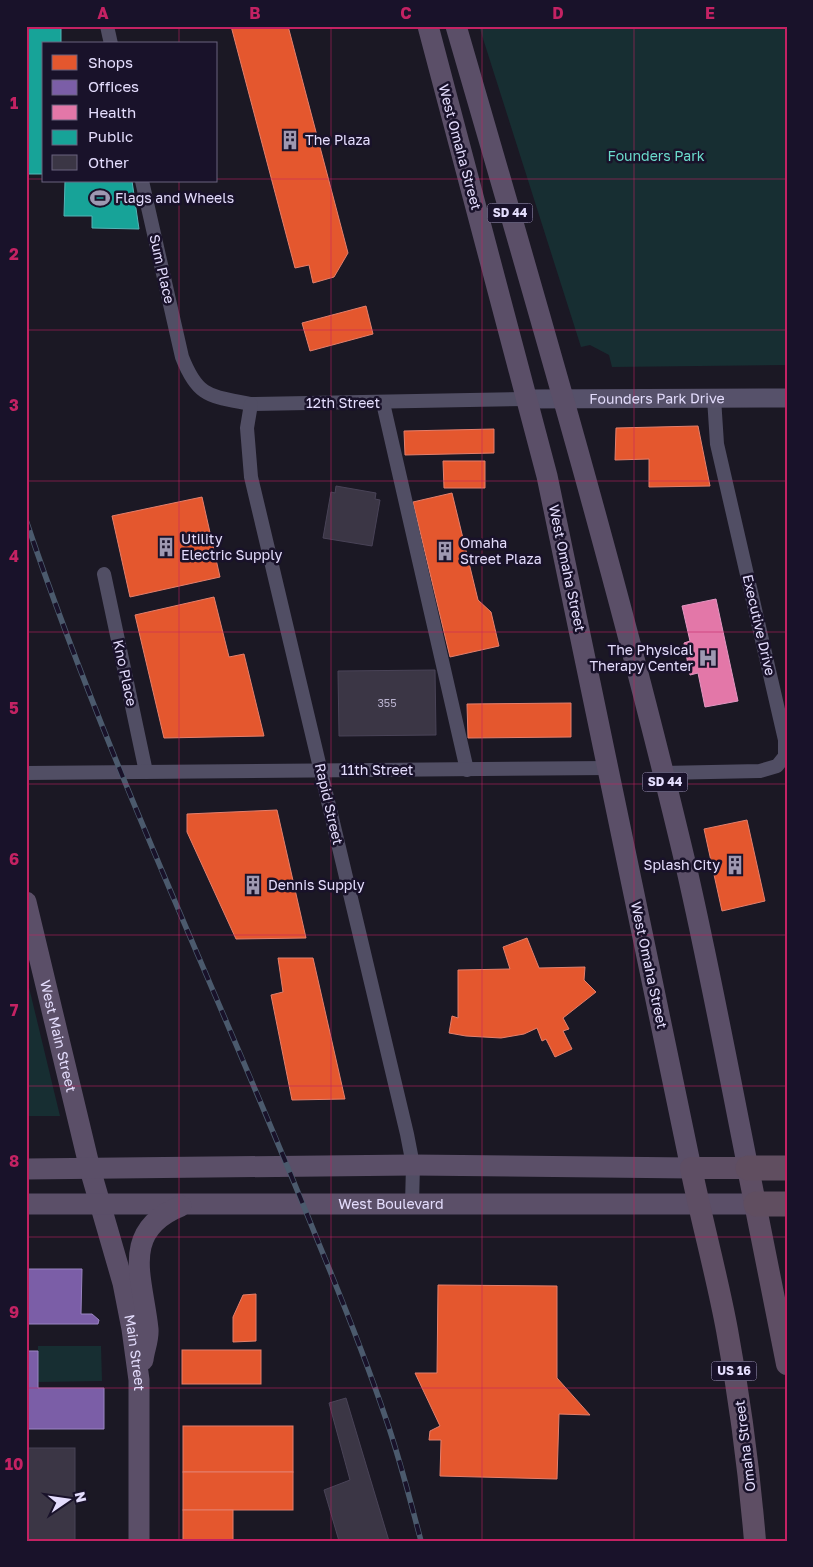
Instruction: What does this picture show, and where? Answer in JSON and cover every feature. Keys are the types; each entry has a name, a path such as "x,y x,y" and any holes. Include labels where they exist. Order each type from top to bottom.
{"highway":[{"path":"691,1168 787,1168"},
{"name":"West Omaha Street","path":"691,1168 698,1204"},
{"name":"SD 44","path":"748,1168 756,1204"},
{"name":"Omaha Street","path":"698,1204 727,1328 738,1391 755,1541"},
{"path":"787,1204 756,1204 787,1364"}],"main road":[{"name":"West Omaha Street","path":"428,26 547,476 691,1168"},
{"name":"West Omaha Street","path":"456,26 565,399 662,773 702,937 748,1168"},
{"name":"Founders Park Drive","path":"527,399 787,398"},
{"name":"West Main Street","path":"26,902 90,1169"},
{"path":"26,1169 413,1166 691,1168"},
{"name":"Main Street","path":"90,1169 123,1283 139,1380 139,1541"},
{"name":"West Boulevard","path":"26,1204 756,1204"},
{"path":"139,1380 148,1331 138,1273 144,1237 150,1225 159,1217 183,1205"}],"street":[{"path":"107,26 111,42"},
{"name":"Sum Place","path":"142,182 182,357"},
{"name":"12th Street","path":"182,357 190,377 202,392 218,398 251,404 527,399"},
{"name":"Executive Drive","path":"662,773 760,771 777,766 785,756 780,721 717,444 714,398"},
{"path":"384,403 467,770"},
{"name":"Rapid Street","path":"251,404 248,428 251,477 413,1166 412,1204"},
{"name":"Kno Place","path":"104,574 146,772"},
{"name":"11th Street","path":"26,773 608,768"}],"green space":[{"name":"Founders Park","path":"479,26 787,26 787,365 612,367 609,355 590,345 581,347"},
{"path":"26,975 60,1116 26,1116"},
{"path":"38,1346 101,1346 102,1381 38,1382"}],"building: Shops":[{"name":"The Plaza","path":"231,26 288,26 348,253 334,277 313,283 309,265 295,268"},
{"path":"366,306 373,334 310,351 302,323"},
{"path":"698,426 710,486 649,487 649,459 615,460 616,428"},
{"path":"494,429 494,453 405,455 404,431"},
{"path":"443,461 485,461 485,488 444,488"},
{"name":"Omaha Street Plaza","path":"452,493 478,600 491,612 499,646 450,657 413,502"},
{"name":"Utility Electric Supply","path":"202,497 220,577 130,597 112,516"},
{"path":"214,597 229,657 244,654 264,736 164,738 135,615"},
{"path":"571,703 571,737 468,738 467,704"},
{"name":"Dennis Supply","path":"277,810 306,938 236,939 187,832 187,814"},
{"name":"Splash City","path":"747,820 765,901 722,911 704,829"},
{"path":"527,938 539,968 585,967 584,980 596,992 563,1018 569,1029 563,1031 572,1049 555,1057 546,1039 542,1041 537,1028 524,1034 501,1038 449,1033 452,1016 458,1018 458,970 510,969 503,947"},
{"path":"278,958 313,958 345,1099 292,1100 271,995 283,992"},
{"path":"438,1285 557,1286 557,1378 590,1415 559,1414 557,1479 440,1476 441,1440 429,1440 430,1431 440,1426 415,1373 437,1373"},
{"path":"256,1294 256,1341 233,1342 233,1317 243,1295"},
{"path":"182,1350 261,1350 261,1384 182,1384"},
{"path":"183,1426 293,1426 293,1472 183,1472"},
{"path":"183,1472 293,1472 293,1510 183,1510"},
{"path":"183,1510 233,1510 233,1541 183,1541"}],"building: Offices":[{"path":"26,1269 82,1269 81,1314 92,1314 99,1320 98,1324 26,1324"},
{"path":"26,1351 38,1351 38,1388 104,1388 104,1429 26,1429"}],"building: Health":[{"name":"The Physical Therapy Center","path":"716,599 738,701 705,707 698,673 690,675 684,643 690,641 682,606"}],"building: Public":[{"path":"26,26 61,26 61,42 42,42 42,174 26,174"},
{"name":"Flags and Wheels","path":"65,182 132,182 139,229 92,228 92,216 64,216"}],"building: Other":[{"path":"336,486 376,493 375,499 380,500 372,546 323,538 331,492 335,493"},
{"path":"435,670 436,735 339,736 338,671"},
{"path":"346,1398 389,1541 339,1541 324,1490 350,1480 329,1403"},
{"path":"26,1448 75,1448 75,1541 26,1541"}],"railway":[{"path":"26,520 58,612 93,703 354,1331 391,1434 421,1541"}],"place":[{"name":"The Plaza","path":"290,140"},
{"name":"Flags and Wheels","path":"100,198"},
{"name":"Utility Electric Supply","path":"166,547"},
{"name":"Omaha Street Plaza","path":"445,551"},
{"name":"The Physical Therapy Center","path":"708,658"},
{"name":"Splash City","path":"735,865"},
{"name":"Dennis Supply","path":"253,885"}]}
